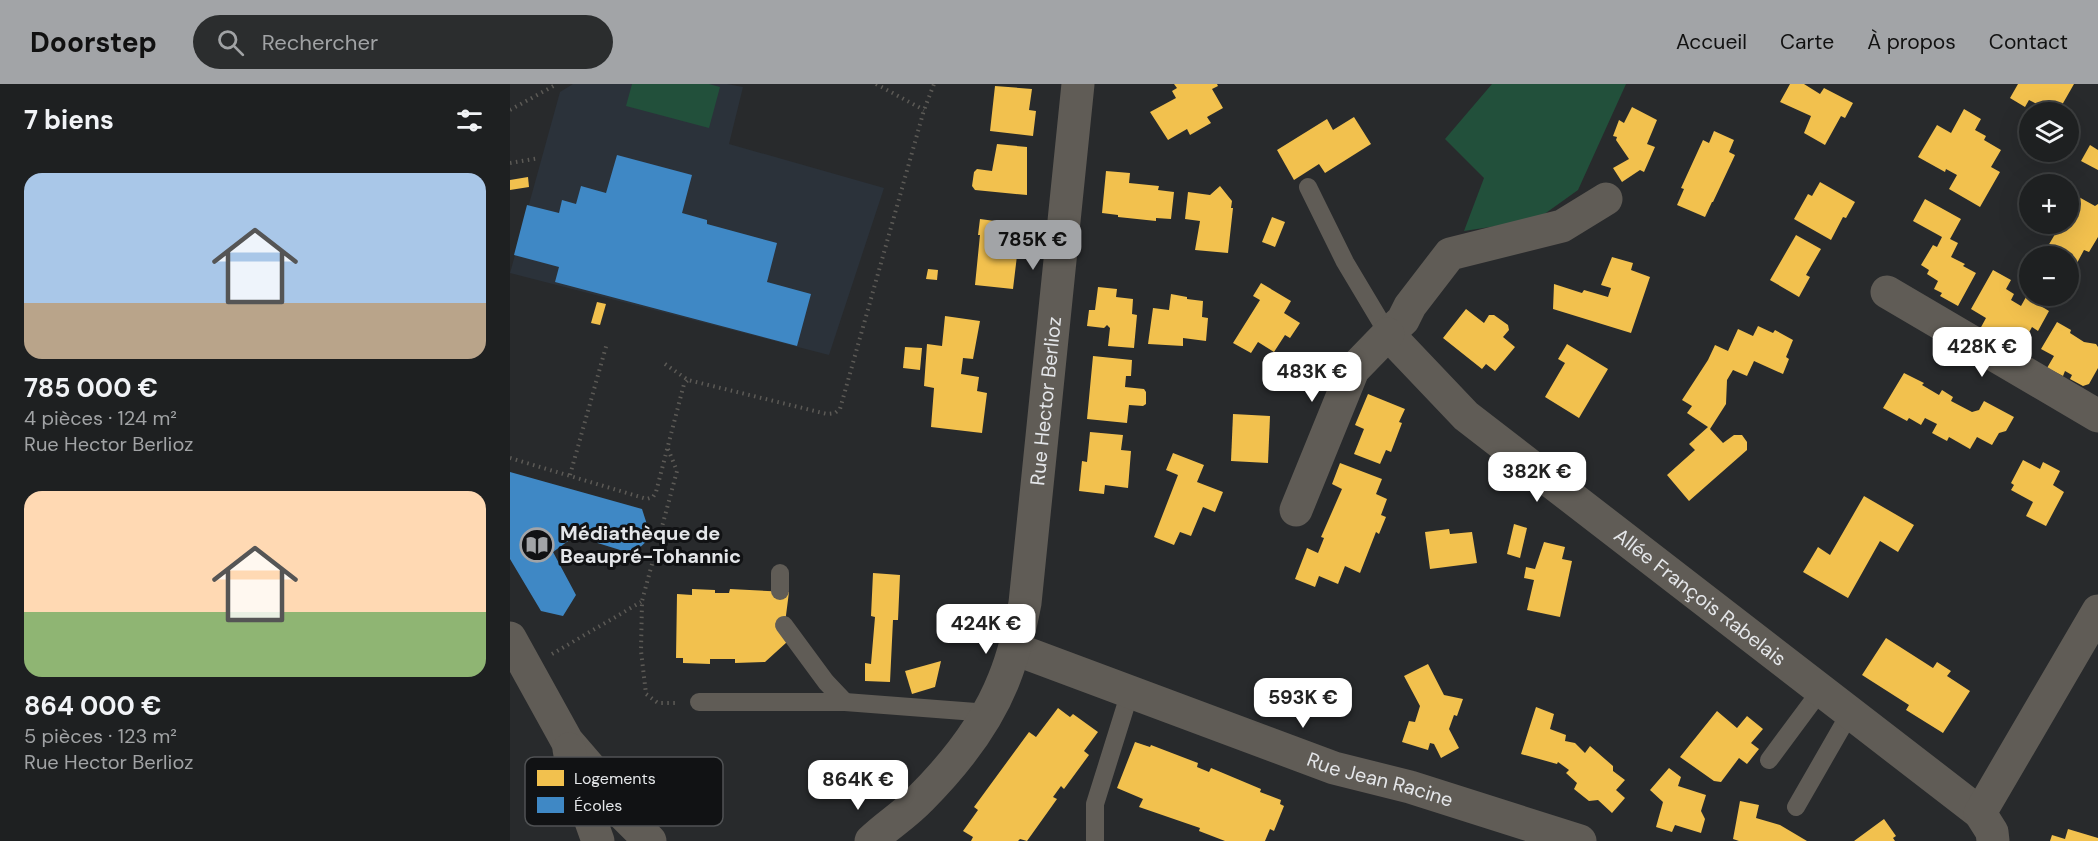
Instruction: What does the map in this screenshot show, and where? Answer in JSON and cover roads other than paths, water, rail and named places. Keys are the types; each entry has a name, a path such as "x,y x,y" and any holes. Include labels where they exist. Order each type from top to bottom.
{"street":[{"name":"Rue Hector Berlioz","path":"851,841 877,834 918,802 946,771 988,713 1015,650 1026,603 1078,84"},
{"path":"1296,510 1353,370 1403,320 1410,306 1450,254 1562,226 1606,199"},
{"path":"1887,292 2098,416"},
{"name":"Allée François Rabelais","path":"1388,334 1466,416 1821,690 1987,827"},
{"path":"1987,827 2098,611"},
{"path":"510,638 567,741 581,757"},
{"name":"Rue Jean Racine","path":"1015,650 1334,768 1410,787 1580,841"},
{"path":"567,741 570,757"},
{"path":"593,826 598,841"},
{"path":"635,826 650,841"}],"lane":[{"path":"1308,186 1345,262 1388,334"},
{"path":"784,625 826,682 845,702"},
{"path":"1769,760 1821,690"},
{"path":"1095,841 1095,804 1130,692"},
{"path":"699,702 845,702 988,713"},
{"path":"1796,807 1850,713"}],"place":[{"name":"Médiathèque de Beaupré-Tohannic","path":"537,545"}]}
